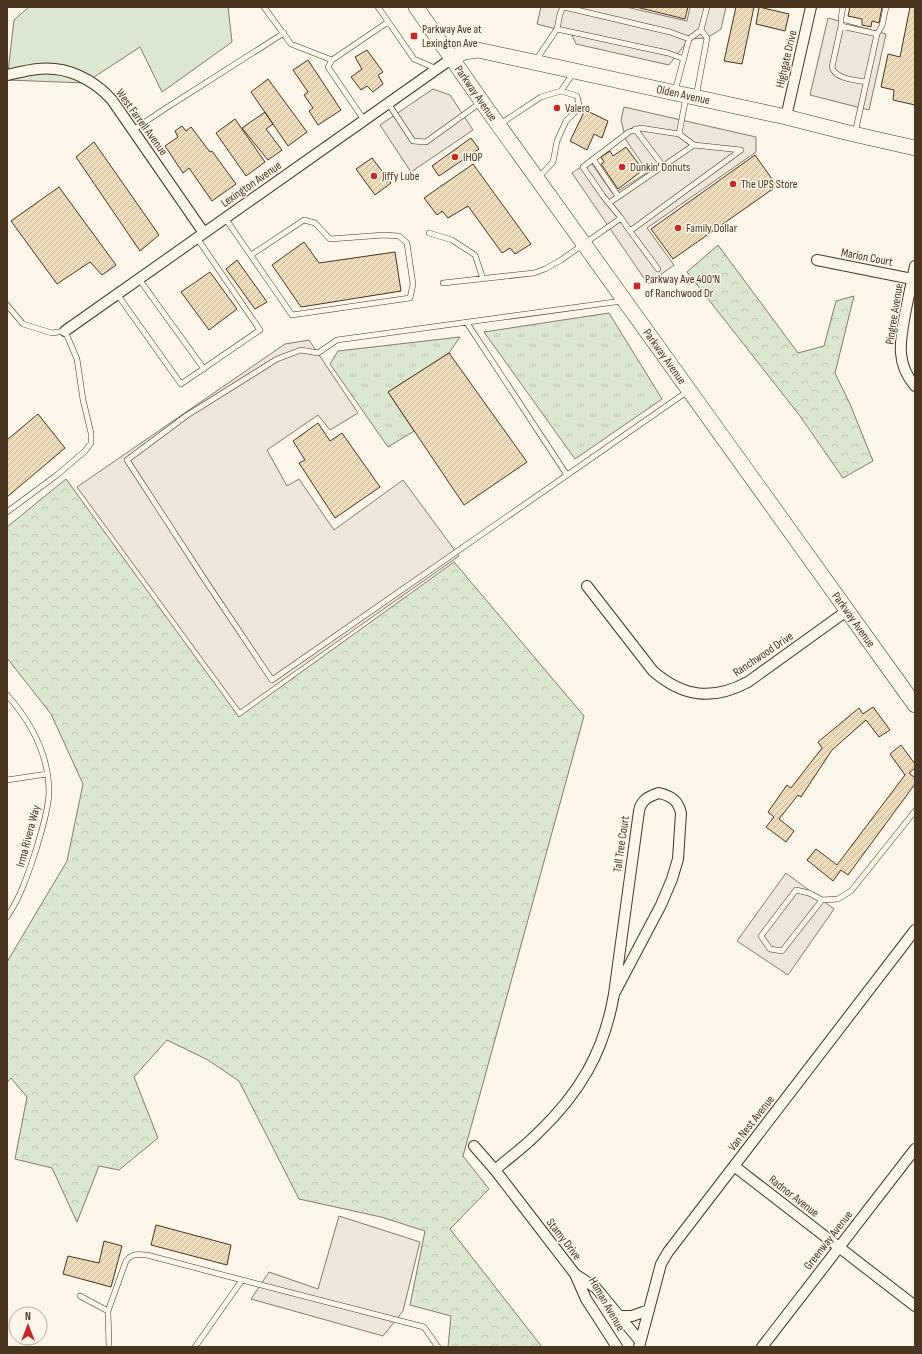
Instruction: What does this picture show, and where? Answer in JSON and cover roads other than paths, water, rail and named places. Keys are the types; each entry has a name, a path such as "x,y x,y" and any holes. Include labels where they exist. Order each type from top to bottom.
{"main road":[{"name":"Parkway Avenue","path":"416,7 583,244 915,705"},
{"name":"Olden Avenue","path":"452,58 464,52 478,50 786,117 915,148"}],"street":[{"name":"Highgate Drive","path":"786,117 811,7"},
{"name":"Lexington Avenue","path":"65,331 452,58"},
{"name":"West Farrell Avenue","path":"7,75 38,69 54,69 71,72 87,79 102,89 112,100 133,130 200,235"},
{"name":"Marion Court","path":"817,260 912,279"},
{"name":"Pingree Avenue","path":"915,266 900,341 901,356 905,370 915,386"},
{"name":"Ranchwood Drive","path":"587,586 653,671 676,688 690,692 707,694 722,693 748,682 848,610"},
{"name":"Tall Tree Court","path":"495,1170 537,1134 572,1096 586,1075 598,1052 605,1032 614,994 640,806 644,800 651,795 659,793 668,795 674,798 679,805 681,812 678,858 672,879 661,905 614,994"},
{"name":"Van Nest Avenue","path":"640,1344 663,1259 915,930"},
{"name":"Stamy Drive","path":"474,1146 495,1170 575,1274 596,1288 640,1344"},
{"name":"Greenway Avenue","path":"762,1347 915,1149"},
{"name":"Radnor Avenue","path":"734,1166 915,1306"},
{"name":"Homan Avenue","path":"575,1274 586,1299 617,1347"},
{"path":"619,1316 632,1316 649,1310"}],"lane":[{"path":"264,7 291,44 332,60"},
{"path":"378,7 414,58 437,69"},
{"path":"534,63 557,30 563,7 670,32 689,38"},
{"path":"686,96 684,59 689,38 701,30 707,7"},
{"path":"843,7 841,26 832,67 833,71 838,75 866,82"},
{"path":"854,134 877,34 882,26 886,7"},
{"path":"364,120 328,67 332,60 388,22"},
{"path":"841,26 877,34"},
{"path":"557,30 668,53 684,59"},
{"path":"679,134 686,96 707,38 701,30"},
{"path":"133,130 284,33"},
{"path":"561,91 575,71"},
{"path":"498,125 540,97 561,91 576,96 579,106 566,121 557,141 553,162 537,179"},
{"path":"388,103 413,141 426,142 482,102"},
{"path":"630,231 741,150 694,145 679,134 640,128 635,129 583,167 608,203 658,268"},
{"path":"635,129 663,166"},
{"path":"608,203 694,145"},
{"path":"593,159 618,196"},
{"path":"225,218 292,316 410,298 413,284 407,243 399,236 384,235 330,239 315,223 304,220 251,255"},
{"path":"443,283 545,270 621,218"},
{"path":"429,234 452,240 475,255 483,278"},
{"path":"117,294 181,384 260,330 200,235"},
{"path":"139,278 204,369"},
{"path":"625,301 337,340 318,353 301,350 277,359 186,416 127,460 272,680 689,390"},
{"path":"7,305 23,324 52,333 65,331 77,359 83,400 91,433 91,443 85,451 58,475 7,512"},
{"path":"467,323 567,475"},
{"name":"Irma Rivera Way","path":"7,695 25,717 34,731 40,746 47,774 49,794 45,820 22,890 7,917"},
{"path":"7,780 47,774"},
{"path":"822,900 782,952 770,949 761,936 796,890 809,893 822,900 838,899 851,891 915,811"},
{"path":"109,1347 108,1311 126,1261 130,1256 135,1254 147,1255 424,1327 438,1347"},
{"path":"195,1347 242,1280"},
{"path":"80,1296 108,1311"}],"place":[{"name":"Parkway Ave at Lexington Ave","path":"414,36"},
{"name":"Valero","path":"557,108"},
{"name":"IHOP","path":"455,157"},
{"name":"Dunkin' Donuts","path":"622,167"},
{"name":"Jiffy Lube","path":"374,176"},
{"name":"The UPS Store","path":"733,184"},
{"name":"Family Dollar","path":"678,228"},
{"name":"Parkway Ave 400'N of Ranchwood Dr","path":"637,286"}]}
